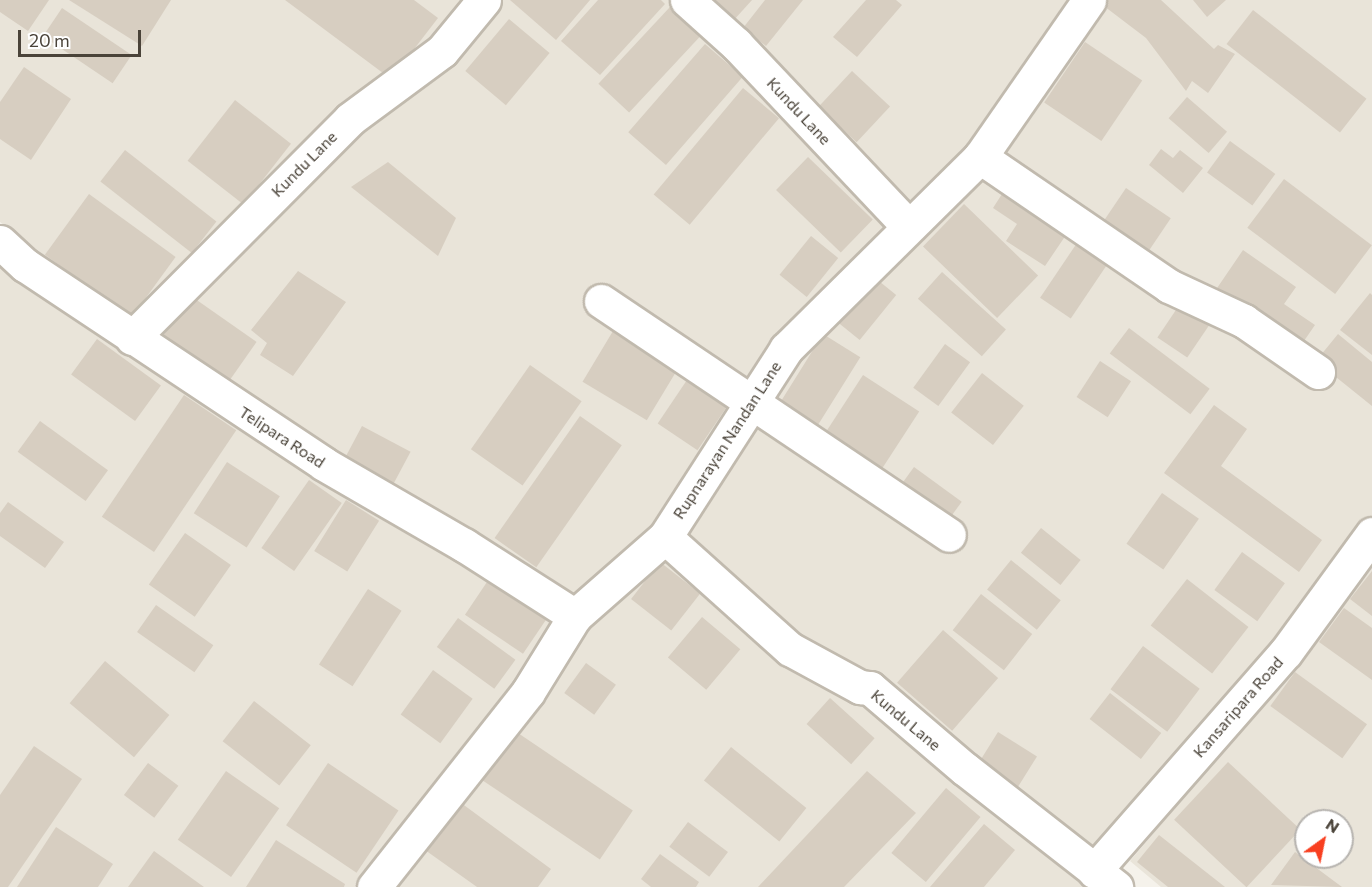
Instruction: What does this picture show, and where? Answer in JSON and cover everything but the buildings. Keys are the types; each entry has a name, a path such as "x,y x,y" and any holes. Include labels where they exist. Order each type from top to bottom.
{"street":[{"name":"Kundu Lane","path":"132,338 350,119 442,51 484,0"},
{"name":"Kundu Lane","path":"687,0 736,44 908,226"},
{"name":"Rupnarayan Nandan Lane","path":"374,887 528,692 575,616 665,537 786,349 980,157 1089,0"},
{"path":"980,157 1169,286 1239,318 1318,372"},
{"name":"Telipara Road","path":"0,242 26,266 324,464 464,544 575,616"},
{"path":"601,301 949,535"},
{"name":"Kansaripara Road","path":"1105,879 1286,652 1372,534"},
{"name":"Kundu Lane","path":"665,537 790,650 860,687 870,688 1105,879"}],"shaded area":[{"path":"0,0 468,0 436,41 128,320 0,222"},
{"path":"496,0 673,0 894,220 661,528 570,603 149,336"},
{"path":"705,0 1079,0 964,162 911,212"},
{"path":"1114,0 1372,0 1372,517 1281,641 1097,858 794,639 678,535 804,346 970,183"},
{"path":"0,255 558,619 521,685 355,887 0,887"},
{"path":"662,555 774,659 848,697 928,753 1095,887 388,887 584,628"},
{"path":"1372,568 1372,887 1161,887 1130,861 1324,631"}]}
